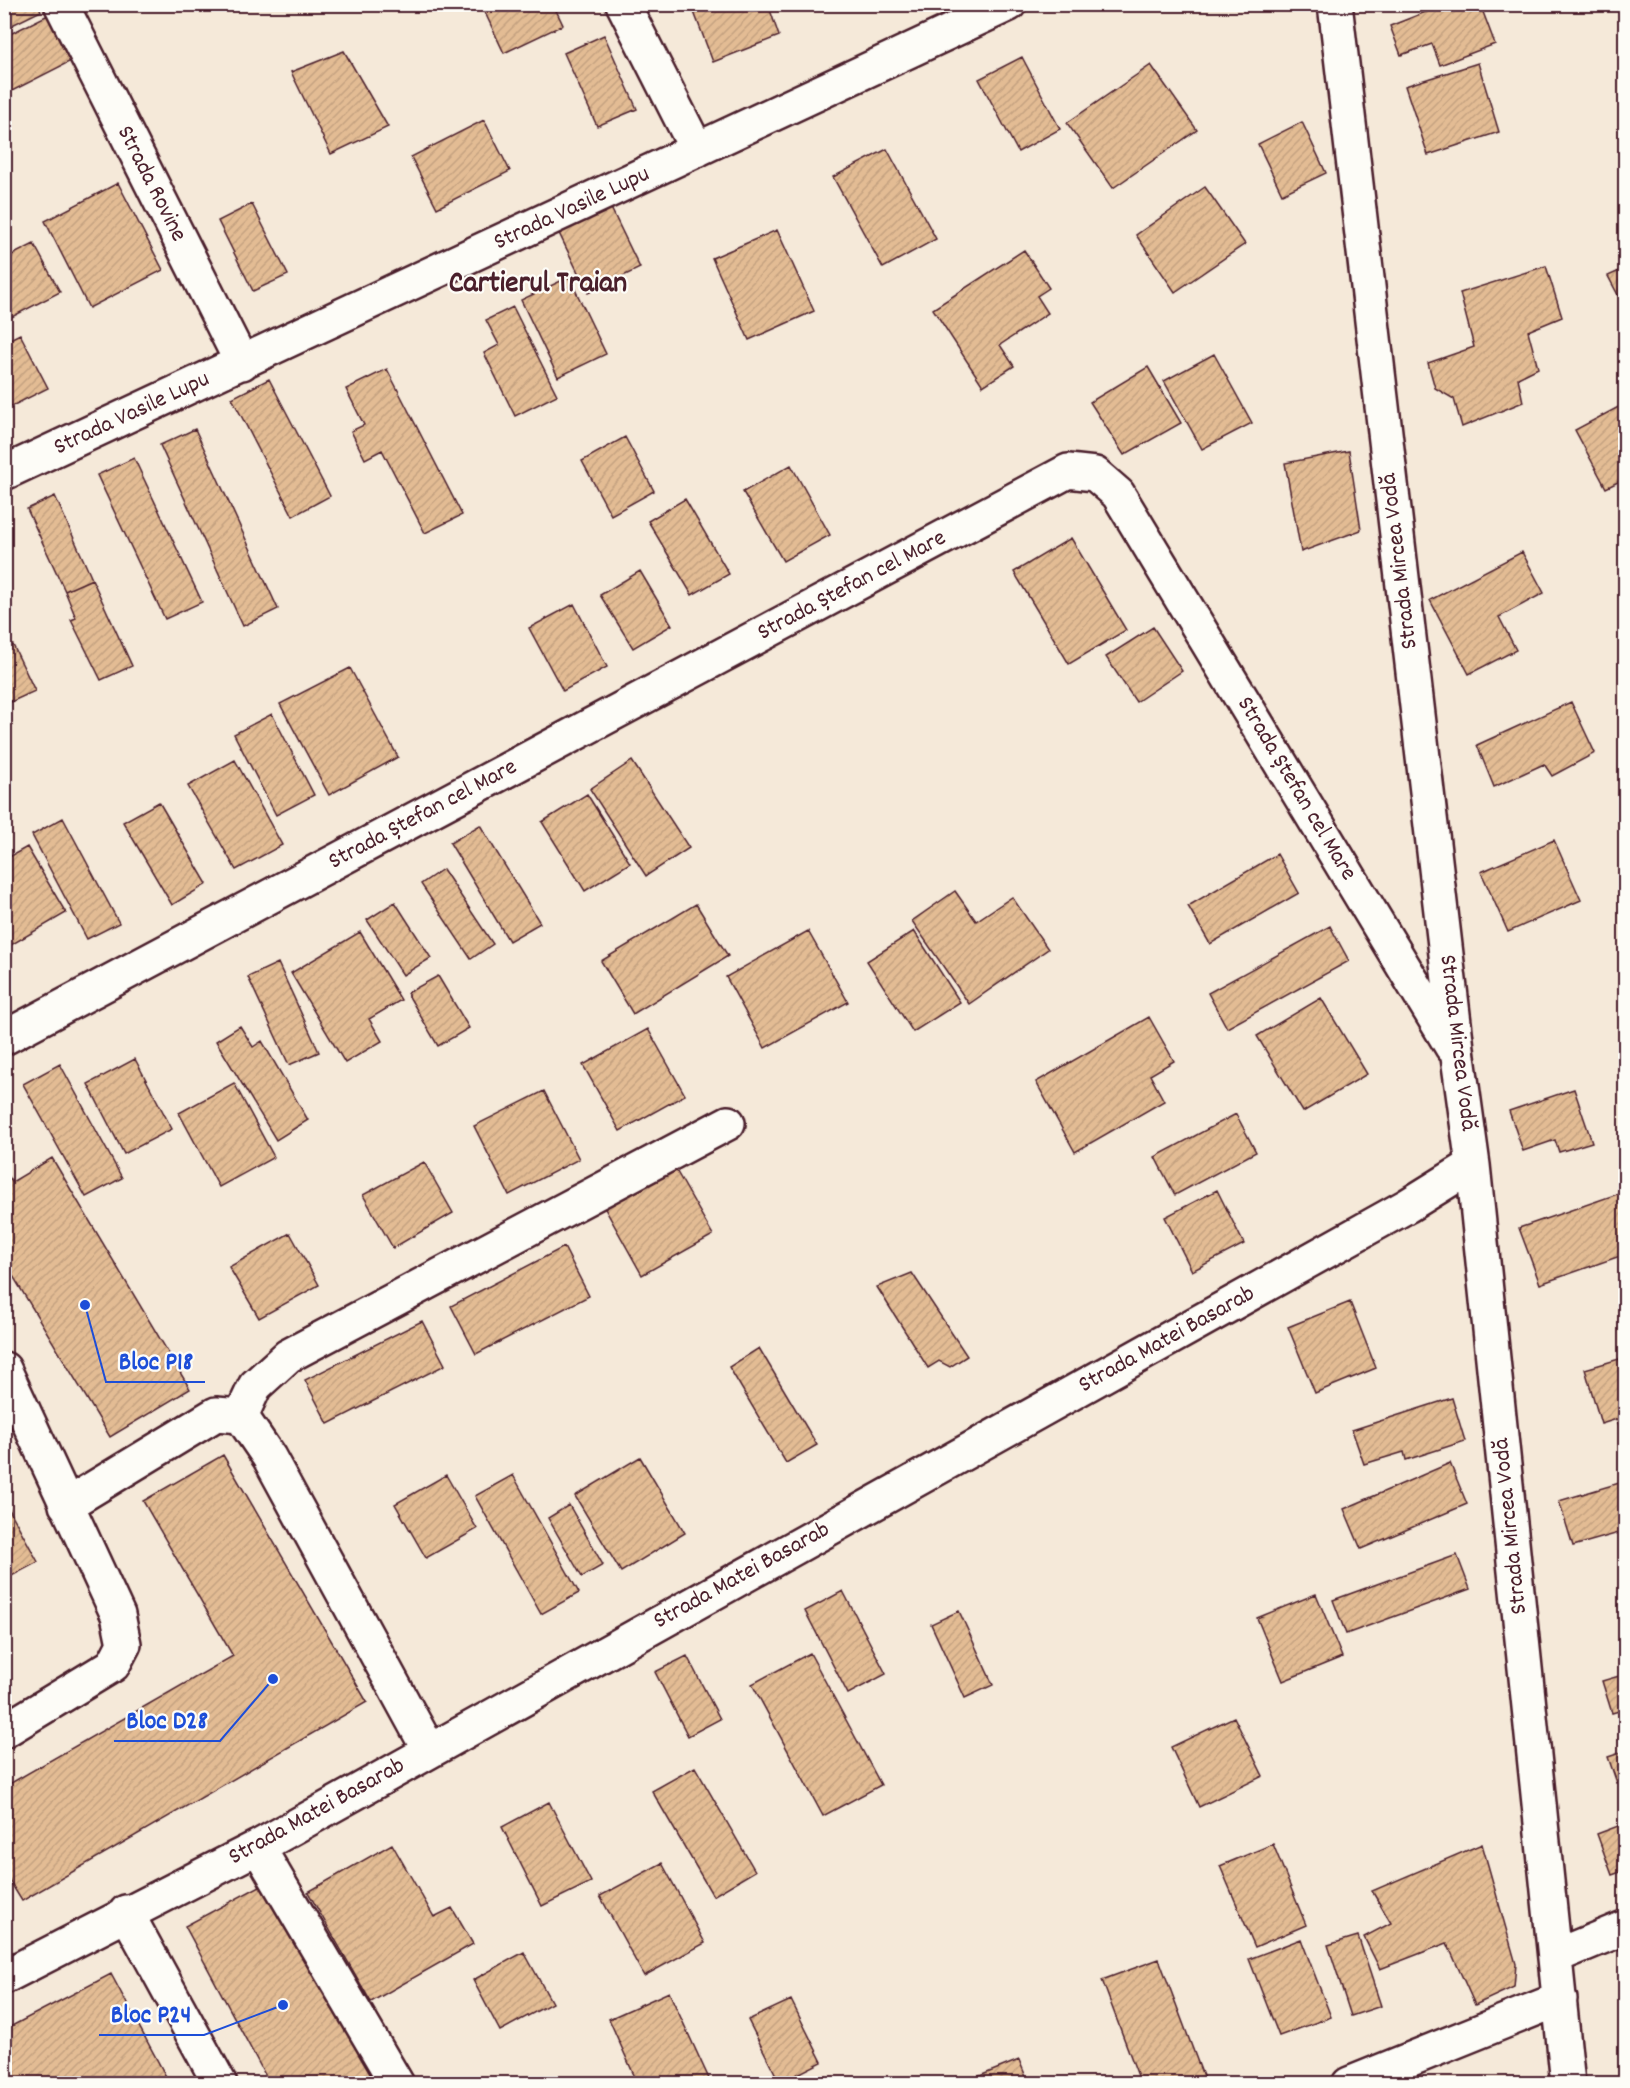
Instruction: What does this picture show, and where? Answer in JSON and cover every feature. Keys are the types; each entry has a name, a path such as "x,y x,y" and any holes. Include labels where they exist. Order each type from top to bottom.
{"street":[{"name":"Strada Rovine","path":"61,4 242,363"},
{"path":"623,4 697,150"},
{"name":"Strada Vasile Lupu","path":"4,474 1009,4"},
{"name":"Strada Mircea Vodă","path":"1335,4 1458,1057 1473,1165 1568,2084"},
{"name":"Strada Ștefan cel Mare","path":"4,1038 1068,471 1095,474 1118,494 1458,1057"},
{"path":"241,1416 255,1386 288,1356 728,1123"},
{"name":"Strada Matei Basarab","path":"4,1977 126,1912 258,1847 1397,1212 1473,1165"},
{"path":"4,1369 118,1615 124,1644 112,1665 4,1731"},
{"path":"66,1505 216,1414 241,1416"},
{"path":"241,1416 269,1457 429,1750"},
{"path":"258,1847 397,2084"},
{"path":"126,1912 220,2084"},
{"path":"1556,1956 1626,1927"},
{"path":"1349,2084 1560,1999"}],"building":[{"path":"4,4 38,4 41,11 4,29"},
{"path":"481,4 553,4 563,25 504,53"},
{"path":"691,4 768,4 779,36 713,62"},
{"path":"1446,4 1480,4 1495,44 1440,65 1432,44 1401,55 1390,26"},
{"path":"48,15 71,61 4,95 4,37"},
{"path":"604,35 637,109 597,126 564,53"},
{"path":"344,51 388,127 331,154 291,72"},
{"path":"1022,57 1060,129 1018,152 979,79"},
{"path":"1478,63 1499,132 1428,155 1405,86"},
{"path":"1151,65 1197,130 1113,188 1067,123"},
{"path":"484,120 510,171 437,208 411,157"},
{"path":"1302,122 1326,173 1282,194 1258,144"},
{"path":"887,149 936,239 883,268 833,177"},
{"path":"118,183 163,270 89,308 45,221"},
{"path":"1205,187 1245,244 1175,292 1136,235"},
{"path":"252,204 288,275 253,291 218,221"},
{"path":"610,206 640,268 588,293 558,231"},
{"path":"777,230 814,311 749,340 712,258"},
{"path":"34,244 60,292 4,321 4,259"},
{"path":"1024,250 1049,288 1037,296 1048,313 1000,345 1014,366 983,386 933,309"},
{"path":"1546,266 1562,317 1528,331 1538,368 1518,378 1523,402 1462,427 1454,399 1435,388 1428,363 1474,347 1460,293"},
{"path":"1626,268 1626,310 1608,276"},
{"path":"569,277 606,354 558,377 521,300"},
{"path":"513,307 557,395 515,416 484,353 499,345 486,320"},
{"path":"20,334 48,388 4,410 4,342"},
{"path":"1214,354 1252,423 1202,449 1164,381"},
{"path":"1148,367 1181,423 1124,455 1090,402"},
{"path":"387,369 462,515 425,533 382,450 365,459 351,431 364,425 346,389"},
{"path":"269,379 330,496 293,516 232,398"},
{"path":"1626,403 1626,478 1606,488 1575,430"},
{"path":"195,429 278,609 243,626 160,445"},
{"path":"625,437 654,491 611,515 582,461"},
{"path":"1349,451 1361,530 1301,552 1285,463"},
{"path":"134,458 202,602 165,619 97,475"},
{"path":"791,465 830,535 783,561 743,492"},
{"path":"55,496 92,579 65,591 27,509"},
{"path":"685,499 729,574 692,595 648,521"},
{"path":"1071,538 1126,630 1069,664 1014,572"},
{"path":"1522,552 1544,593 1499,617 1516,650 1469,674 1430,600"},
{"path":"640,571 672,625 633,648 600,595"},
{"path":"92,579 132,666 101,680 71,620 76,618 65,591"},
{"path":"574,604 607,667 563,691 529,628"},
{"path":"1153,627 1182,671 1136,702 1106,657"},
{"path":"13,645 35,691 4,705 4,649"},
{"path":"350,668 398,757 329,795 280,704"},
{"path":"1571,702 1595,753 1552,776 1544,764 1494,787 1477,745"},
{"path":"272,714 314,795 276,815 234,734"},
{"path":"235,760 282,845 236,870 188,786"},
{"path":"632,761 689,848 646,876 590,789"},
{"path":"587,794 630,863 585,891 542,822"},
{"path":"159,802 207,884 172,905 123,822"},
{"path":"63,818 119,923 87,939 32,835"},
{"path":"480,825 540,923 509,941 450,843"},
{"path":"1554,840 1581,900 1508,932 1481,872"},
{"path":"27,847 66,913 4,949 4,860"},
{"path":"1277,854 1299,893 1210,944 1188,906"},
{"path":"443,869 493,944 471,959 421,884"},
{"path":"955,891 976,921 1012,897 1048,949 969,1004 912,921"},
{"path":"395,902 431,958 403,975 367,920"},
{"path":"696,904 728,956 633,1014 601,961"},
{"path":"1330,926 1349,961 1227,1028 1208,993"},
{"path":"808,931 848,1002 765,1048 726,977"},
{"path":"914,931 960,1002 913,1032 867,961"},
{"path":"360,932 401,1000 369,1019 382,1041 345,1063 291,973"},
{"path":"278,963 319,1052 289,1065 248,977"},
{"path":"438,976 469,1028 438,1046 407,993"},
{"path":"1321,998 1367,1074 1303,1112 1257,1036"},
{"path":"1149,1017 1174,1061 1150,1075 1164,1101 1075,1152 1036,1082"},
{"path":"240,1026 253,1047 262,1041 308,1120 276,1140 216,1041"},
{"path":"648,1029 685,1095 620,1131 583,1065"},
{"path":"135,1059 172,1129 124,1154 88,1084"},
{"path":"60,1064 122,1178 86,1197 23,1084"},
{"path":"234,1083 274,1157 219,1187 179,1113"},
{"path":"1574,1089 1592,1142 1559,1152 1555,1140 1523,1151 1509,1111"},
{"path":"544,1091 579,1159 509,1195 474,1126"},
{"path":"1236,1114 1256,1152 1175,1195 1155,1157"},
{"path":"52,1158 190,1389 110,1437 4,1261 4,1169 12,1182"},
{"path":"424,1162 453,1213 393,1248 363,1195"},
{"path":"673,1165 713,1235 642,1275 603,1205"},
{"path":"1217,1190 1244,1244 1192,1271 1165,1217"},
{"path":"1626,1191 1626,1254 1540,1284 1519,1228"},
{"path":"290,1233 319,1285 259,1318 229,1267"},
{"path":"564,1247 589,1296 476,1354 451,1306"},
{"path":"912,1273 967,1356 950,1367 939,1361 928,1368 877,1287"},
{"path":"1350,1302 1376,1368 1315,1393 1288,1327"},
{"path":"422,1321 445,1365 328,1424 305,1380"},
{"path":"759,1348 817,1445 786,1463 729,1367"},
{"path":"1626,1357 1626,1439 1623,1440 1617,1419 1601,1424 1585,1369"},
{"path":"1452,1398 1465,1441 1406,1460 1404,1452 1364,1464 1352,1430"},
{"path":"223,1455 367,1702 22,1901 4,1872 4,1787 233,1656 143,1501"},
{"path":"640,1457 685,1533 621,1572 575,1496"},
{"path":"1450,1463 1467,1504 1361,1549 1344,1509"},
{"path":"446,1475 477,1529 426,1558 395,1504"},
{"path":"513,1475 579,1593 541,1614 475,1496"},
{"path":"1626,1481 1626,1531 1573,1546 1559,1501"},
{"path":"4,1500 38,1562 4,1580"},
{"path":"569,1505 603,1565 582,1577 548,1518"},
{"path":"1457,1555 1470,1589 1346,1634 1333,1600"},
{"path":"843,1591 886,1674 848,1694 805,1611"},
{"path":"1316,1594 1342,1657 1283,1681 1257,1618"},
{"path":"959,1611 993,1685 965,1698 931,1624"},
{"path":"810,1653 881,1785 823,1816 752,1684"},
{"path":"687,1656 720,1719 688,1736 655,1672"},
{"path":"1626,1674 1626,1709 1612,1713 1602,1681"},
{"path":"1234,1717 1263,1776 1199,1807 1171,1747"},
{"path":"1626,1751 1626,1779 1617,1783 1608,1757"},
{"path":"695,1767 755,1871 713,1896 652,1791"},
{"path":"549,1802 591,1882 542,1906 502,1827"},
{"path":"1626,1823 1626,1870 1612,1875 1597,1834"},
{"path":"392,1844 434,1917 452,1908 473,1944 371,2002 308,1892"},
{"path":"1273,1844 1306,1925 1255,1947 1220,1866"},
{"path":"1482,1844 1516,1964 1514,1987 1475,2005 1447,1943 1380,1969 1364,1937 1391,1923 1372,1891"},
{"path":"662,1863 705,1943 644,1976 600,1896"},
{"path":"271,1880 381,2084 270,2084 185,1926"},
{"path":"1358,1936 1381,2006 1351,2016 1328,1945"},
{"path":"1301,1939 1331,2017 1279,2036 1249,1959"},
{"path":"524,1952 552,2003 500,2031 473,1980"},
{"path":"1159,1959 1206,2084 1141,2084 1102,1980"},
{"path":"111,1974 170,2084 4,2084 4,2030"},
{"path":"669,1992 710,2084 638,2084 609,2019"},
{"path":"791,2000 822,2062 780,2083 748,2020"},
{"path":"1019,2060 1029,2084 960,2084"}],"place":[{"name":"Bloc P18","path":"85,1305"},
{"name":"Bloc D28","path":"273,1679"},
{"name":"Bloc P24","path":"283,2005"}],"district":[{"name":"Cartierul Traian","path":"538,285"}]}
